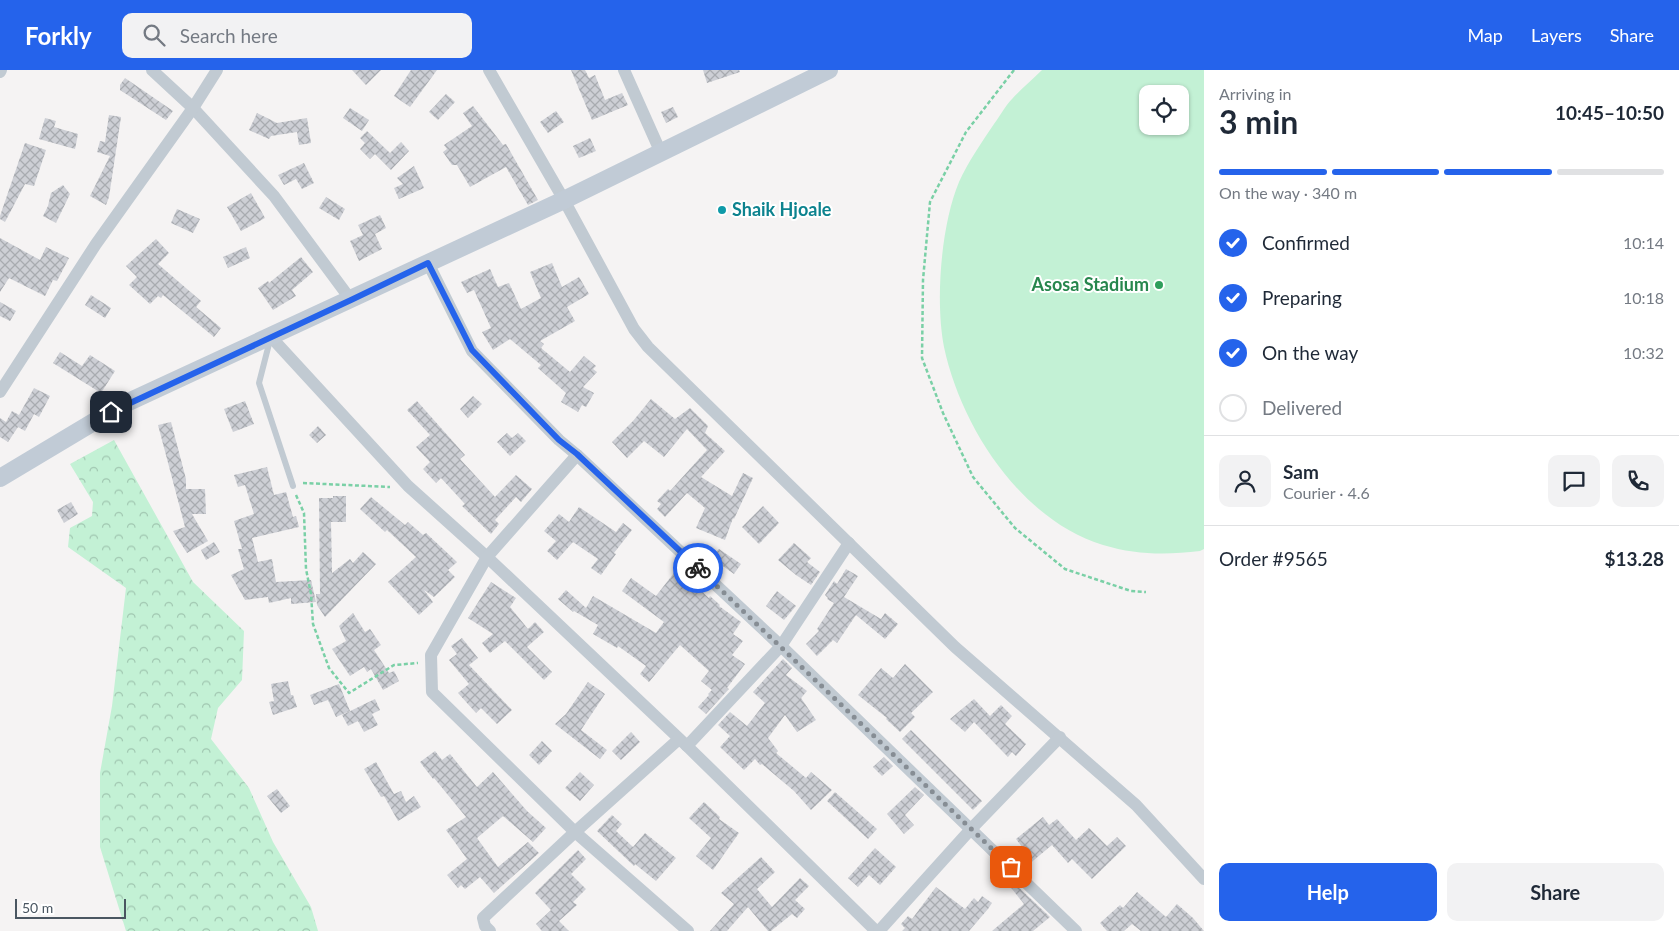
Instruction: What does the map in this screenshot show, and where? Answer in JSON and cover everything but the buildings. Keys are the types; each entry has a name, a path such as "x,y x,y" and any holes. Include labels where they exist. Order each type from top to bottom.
{"street":[{"path":"152,70 193,108 274,196 351,300"},
{"path":"0,392 96,244 218,70"},
{"path":"490,70 499,89 564,200 634,329 648,347 955,647 1136,805 1204,879"},
{"path":"624,70 661,153"},
{"path":"2,474 122,405 564,200 829,70"},
{"path":"428,263 472,350 559,440 577,454 781,646 1076,931"},
{"path":"271,337 408,486 487,557 877,931 971,829 1060,737"},
{"path":"577,454 487,557 431,655 432,692 575,832 688,931"},
{"path":"490,931 485,926 483,918 575,832 683,743 781,646 849,543"}],"lane":[{"path":"271,337 259,383 292,485"}],"path":[{"path":"1014,70 966,132 930,202 923,280 922,358 943,413 973,477 1015,528 1065,569 1131,591 1146,592"},
{"path":"408,486 292,485 304,513 306,570 311,594 313,624 329,668 350,693 394,665 412,662 431,664"}],"green space":[{"path":"1042,70 1204,70 1204,549 1200,551 1152,553 1127,551 1103,545 1073,533 1046,515 1021,492 999,467 980,438 964,408 952,377 941,328 940,286 944,241 948,219 959,182 980,145 1015,95"},
{"path":"114,440 193,582 244,631 242,680 218,708 211,739 249,788 273,842 311,907 318,931 126,931 100,847 100,773 112,706 126,588 68,547 70,528 92,516 93,502 70,464"}],"way so far":[{"path":"698,568 1011,867"}],"place":[{"name":"Shaik Hjoale","path":"722,210"},
{"name":"Asosa Stadium","path":"1159,285"}],"route":[{"path":"111,412 122,405 428,263 472,350 559,440 577,454 698,568"}]}
